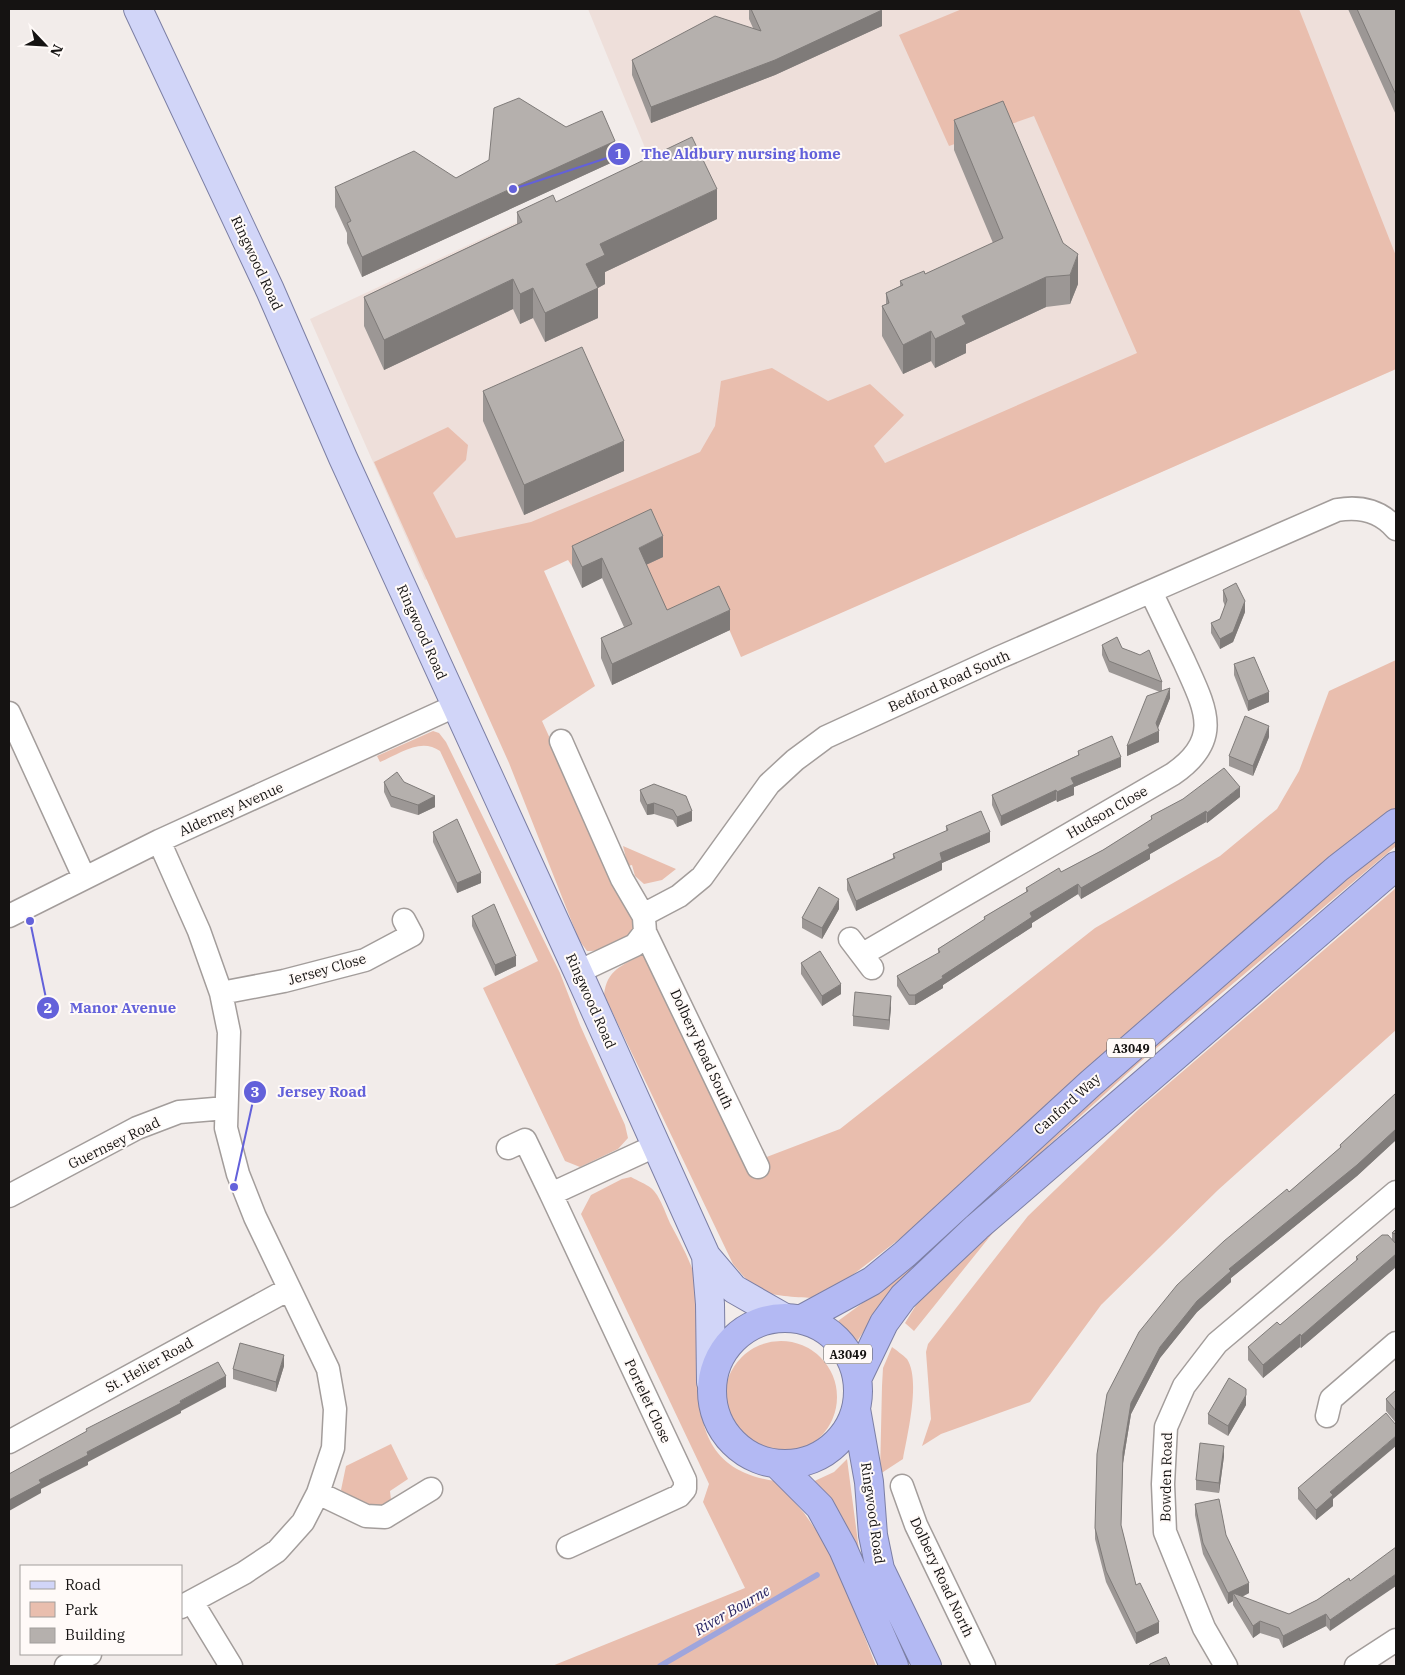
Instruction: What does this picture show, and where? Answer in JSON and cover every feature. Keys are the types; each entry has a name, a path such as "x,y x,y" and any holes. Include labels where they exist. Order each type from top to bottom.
{"highway":[{"name":"Canford Way","path":"792,1318 872,1281 905,1254 1090,1083 1338,868 1396,823"},
{"name":"A3049","path":"858,1377 884,1323 903,1298 977,1227 1396,866"},
{"name":"A3049","path":"792,1318 828,1330 847,1351 858,1377 859,1394 856,1410 846,1433 827,1452 804,1462 778,1465 755,1459 735,1446 720,1428 712,1406 711,1382 719,1357 735,1336 757,1322 792,1318"},
{"name":"Ringwood Road","path":"856,1410 869,1482 873,1535 880,1569 926,1666"},
{"name":"Ringwood Road","path":"778,1465 820,1507 843,1549 894,1666"}],"main road":[{"name":"Ringwood Road","path":"138,9 274,300 343,458 706,1256 734,1289 792,1318"},
{"name":"Ringwood Road","path":"706,1256 710,1304 711,1382"}],"street":[{"name":"Bedford Road South","path":"578,972 635,945 644,924 702,877 770,784 794,760 826,736 1338,510 1353,507 1370,510 1396,529"},
{"name":"Hudson Close","path":"862,954 1189,763 1195,755 1206,728 1204,705 1151,592"},
{"name":"Alderney Avenue","path":"9,916 159,841 456,706"},
{"path":"9,713 84,877"},
{"name":"Dolbery Road South","path":"561,741 622,878 758,1168"},
{"path":"159,841 199,931 221,993 229,1032 226,1128 238,1174 289,1289 328,1369 335,1409 333,1448 318,1493 303,1522 278,1551 187,1605 231,1666"},
{"name":"Jersey Close","path":"221,993 284,981 365,960 412,935 404,920"},
{"name":"Guernsey Road","path":"9,1196 137,1128 179,1112 226,1108"},
{"name":"Portelet Close","path":"517,1144 551,1194 686,1480 684,1489 678,1496 567,1547"},
{"path":"551,1194 655,1146"},
{"name":"Bowden Road","path":"1226,1666 1204,1628 1165,1532 1163,1484 1166,1427 1184,1386 1217,1343 1396,1192"},
{"name":"St. Helier Road","path":"9,1442 289,1289"},
{"path":"1327,1416 1331,1399 1396,1343"},
{"name":"Dolbery Road North","path":"902,1486 916,1525 984,1666"},
{"path":"318,1493 366,1516 385,1517 431,1489"},
{"path":"1356,1666 1396,1640"},
{"path":"66,1666 88,1655"}],"shaded area":[{"path":"588,9 1396,9 1396,369 794,633 718,466 425,580 310,319 650,160"}],"green space":[{"path":"962,9 1299,9 1396,256 1396,369 741,657 719,606 667,630 639,568 651,529 572,566 568,560 544,571 595,686 542,721 636,927 621,942 609,948 587,951 579,940 509,763 374,462 448,427 468,445 466,460 433,493 456,538 531,522 700,452 715,426 721,381 772,368 828,401 870,384 904,415 874,446 885,463 1137,353 1034,116 949,146 899,35"},
{"path":"1396,660 1396,810 1186,998 1044,1121 971,1182 823,1297 791,1297 766,1293 746,1279 733,1264 604,995 608,979 617,969 643,954 650,956 764,1158 840,1129 1095,928 1220,856 1277,809 1299,771 1329,691"},
{"path":"433,731 439,733 446,742 560,973 580,1025 625,1125 628,1138 618,1149 580,1167 565,1161 483,988 538,961 440,751 433,747 418,746 402,751 380,762 377,756"},
{"path":"1396,835 1396,846 1140,1062 969,1218 877,1311 856,1343 838,1321 883,1288 1095,1089"},
{"path":"623,846 676,869 662,880 644,884 635,876 632,865 628,866"},
{"path":"1396,888 1396,1030 1218,1190 1101,1305 1030,1402 941,1434 922,1446 931,1419 926,1352 928,1344 1028,1216 1139,1109"},
{"path":"631,1177 649,1187 657,1195 695,1276 699,1295 699,1382 701,1410 708,1435 721,1456 743,1472 776,1481 804,1513 832,1553 876,1666 552,1666 745,1588 703,1502 709,1484 581,1214 591,1195 622,1179"},
{"path":"1004,1219 914,1331 905,1323 918,1302"},
{"path":"781,1341 802,1345 820,1358 833,1376 837,1397 833,1418 820,1436 802,1449 781,1453 760,1449 742,1436 729,1418 725,1397 729,1376 742,1358 760,1345"},
{"path":"892,1347 907,1359 911,1368 913,1380 912,1408 903,1459 880,1474 883,1368"},
{"path":"391,1444 408,1479 390,1491 391,1500 387,1507 368,1507 356,1502 341,1490 346,1466"},
{"path":"847,1459 859,1550 883,1612 808,1484 834,1472"}],"building":[{"path":"751,9 882,10 775,60 651,107 632,60 715,16 761,31"},
{"path":"1357,9 1396,9 1396,95"},
{"path":"519,98 566,127 602,111 615,141 362,257 347,223 351,221 335,187 414,151 456,178 489,160 494,108"},
{"path":"1003,101 1063,243 1078,254 1070,275 1046,277 962,316 966,324 935,339 931,331 903,345 882,306 889,303 886,293 903,285 900,281 924,271 925,274 1003,238 954,120"},
{"path":"692,137 717,189 600,244 605,255 586,264 598,288 545,313 533,288 520,294 513,279 384,340 364,297 522,222 517,212 553,195 556,202"},
{"path":"582,347 624,441 524,485 483,391"},
{"path":"651,509 663,536 639,548 667,610 719,586 730,610 612,664 601,638 632,624 602,558 582,567 572,546"},
{"path":"1236,583 1245,601 1233,632 1220,639 1211,623 1220,619 1227,600 1223,590"},
{"path":"1117,637 1122,648 1140,655 1149,650 1162,682 1109,661 1102,645"},
{"path":"1254,657 1269,692 1248,701 1234,664"},
{"path":"1170,688 1156,723 1159,731 1127,746 1147,696"},
{"path":"1245,716 1269,726 1253,766 1229,756"},
{"path":"1112,736 1121,757 1071,778 1074,784 1057,792 1056,790 1001,816 992,795 1079,755 1078,751"},
{"path":"1224,768 1240,787 1207,813 1206,811 1148,845 1150,848 1081,888 1078,884 1030,913 1032,917 942,976 943,978 915,995 909,995 897,976 940,952 938,949 985,919 984,917 1028,891 1026,888 1059,868 1061,872 1103,850 1152,819 1151,816 1183,799"},
{"path":"397,772 404,782 435,796 418,805 391,796 384,782"},
{"path":"654,784 686,796 692,811 677,817 673,810 654,803 647,805 640,790"},
{"path":"981,811 990,832 940,853 942,860 856,901 847,879 895,858 893,854 948,830 946,826"},
{"path":"457,819 481,873 457,883 433,832"},
{"path":"819,887 839,899 822,928 802,918"},
{"path":"494,904 516,956 495,965 472,916"},
{"path":"820,951 841,984 822,996 801,963"},
{"path":"855,992 891,996 889,1020 853,1016"},
{"path":"1396,1093 1396,1129 1357,1165 1229,1269 1231,1271 1197,1301 1160,1347 1131,1403 1123,1452 1121,1525 1136,1585 1140,1583 1159,1622 1136,1633 1106,1571 1095,1528 1097,1454 1107,1394 1139,1332 1177,1285 1224,1241 1287,1189 1289,1192 1341,1147 1340,1145"},
{"path":"1382,1235 1388,1235 1396,1244 1396,1254 1301,1336 1300,1334 1263,1365 1248,1347 1277,1322 1280,1325 1358,1259 1356,1257"},
{"path":"240,1343 284,1355 276,1382 233,1369"},
{"path":"218,1362 226,1376 180,1401 181,1403 87,1452 88,1455 39,1480 41,1483 9,1500 9,1474 87,1431 86,1429"},
{"path":"1229,1378 1246,1389 1246,1395 1228,1426 1208,1414"},
{"path":"1396,1390 1396,1411 1386,1399"},
{"path":"1386,1413 1396,1425 1396,1436 1330,1492 1333,1495 1316,1510 1298,1488"},
{"path":"1200,1443 1224,1446 1219,1483 1196,1480"},
{"path":"1219,1499 1226,1535 1249,1583 1228,1593 1203,1543 1195,1504"},
{"path":"1396,1547 1396,1574 1330,1620 1326,1614 1283,1636 1279,1628 1260,1621 1253,1626 1233,1593 1289,1614 1317,1600 1349,1578 1350,1581"},
{"path":"1166,1657 1170,1666 1149,1666 1150,1664"}],"waterway":[{"name":"River Bourne","path":"660,1666 817,1575"}],"place":[{"name":"The Aldbury nursing home","path":"513,189"},
{"name":"Manor Avenue","path":"30,921"},
{"name":"Jersey Road","path":"234,1187"}]}
